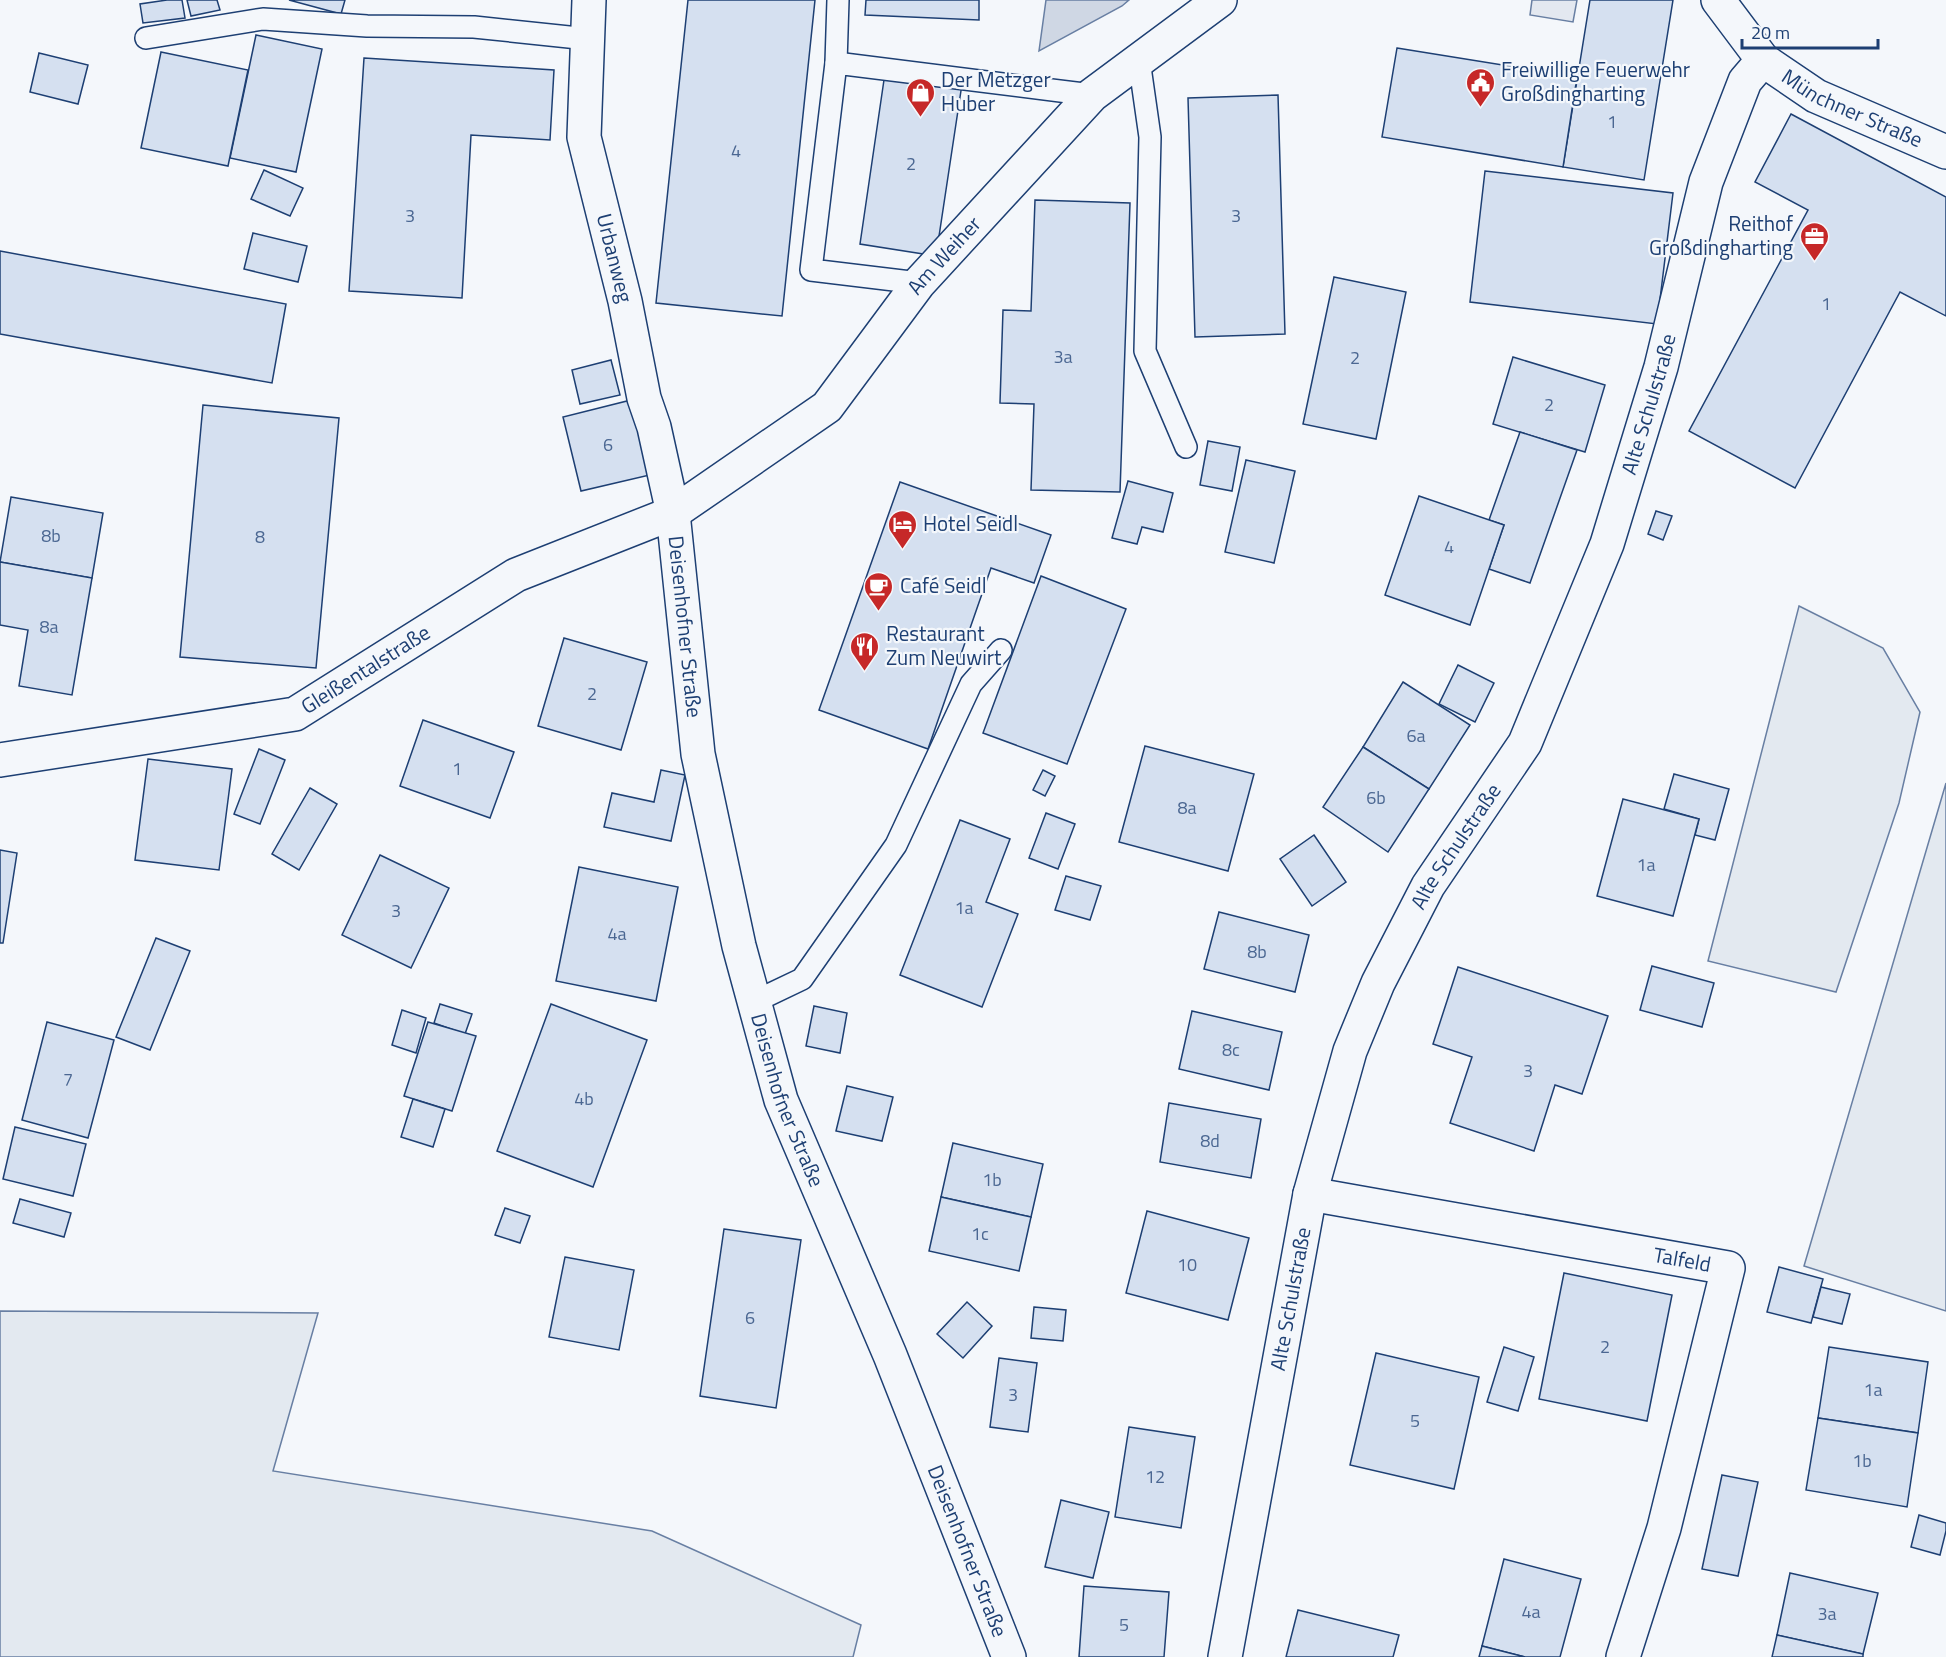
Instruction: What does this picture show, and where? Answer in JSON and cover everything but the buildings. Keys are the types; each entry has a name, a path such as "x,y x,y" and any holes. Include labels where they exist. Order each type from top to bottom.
{"street":[{"name":"Urbanweg","path":"589,0 584,138 625,301 644,398 654,427 674,513"},
{"name":"Am Weiher","path":"674,513 827,407 920,283 1092,95 1220,0"},
{"name":"Münchner Straße","path":"1718,0 1763,60 1816,96 1946,153"},
{"name":"Alte Schulstraße","path":"1225,1657 1310,1194 1350,1052 1378,983 1428,886 1525,742 1607,544 1661,367 1706,182 1744,81 1763,60"},
{"name":"Gleißentalstraße","path":"0,760 295,714 516,575 674,513"},
{"name":"Deisenhofner Straße","path":"674,513 698,754 739,946 781,1100 890,1355 1008,1657"},
{"name":"Talfeld","path":"1310,1194 1728,1268 1664,1528 1623,1657"}],"lane":[{"path":"838,0 836,63 811,270 920,283"},
{"path":"146,38 263,19 367,26 474,27 588,39"},
{"path":"1139,60 1150,137 1145,351 1186,447"},
{"path":"836,63 1092,95"},
{"path":"754,1002 802,979 896,845 971,684 1001,650"}],"shaded area":[{"path":"1046,0 1129,0 1039,51"},
{"path":"1532,0 1577,0 1573,22 1530,15"},
{"path":"1799,606 1883,648 1920,712 1899,803 1836,992 1708,961"},
{"path":"1946,783 1946,1311 1804,1266"},
{"path":"0,1311 318,1313 273,1471 652,1531 861,1625 853,1657 0,1657"}],"place":[{"name":"Freiwillige Feuerwehr Großdingharting","path":"1480,108"},
{"name":"Der Metzger Huber","path":"920,118"},
{"name":"Reithof Großdingharting","path":"1814,262"},
{"name":"Hotel Seidl","path":"902,550"},
{"name":"Café Seidl","path":"879,612"},
{"name":"Restaurant Zum Neuwirt","path":"865,672"}]}
